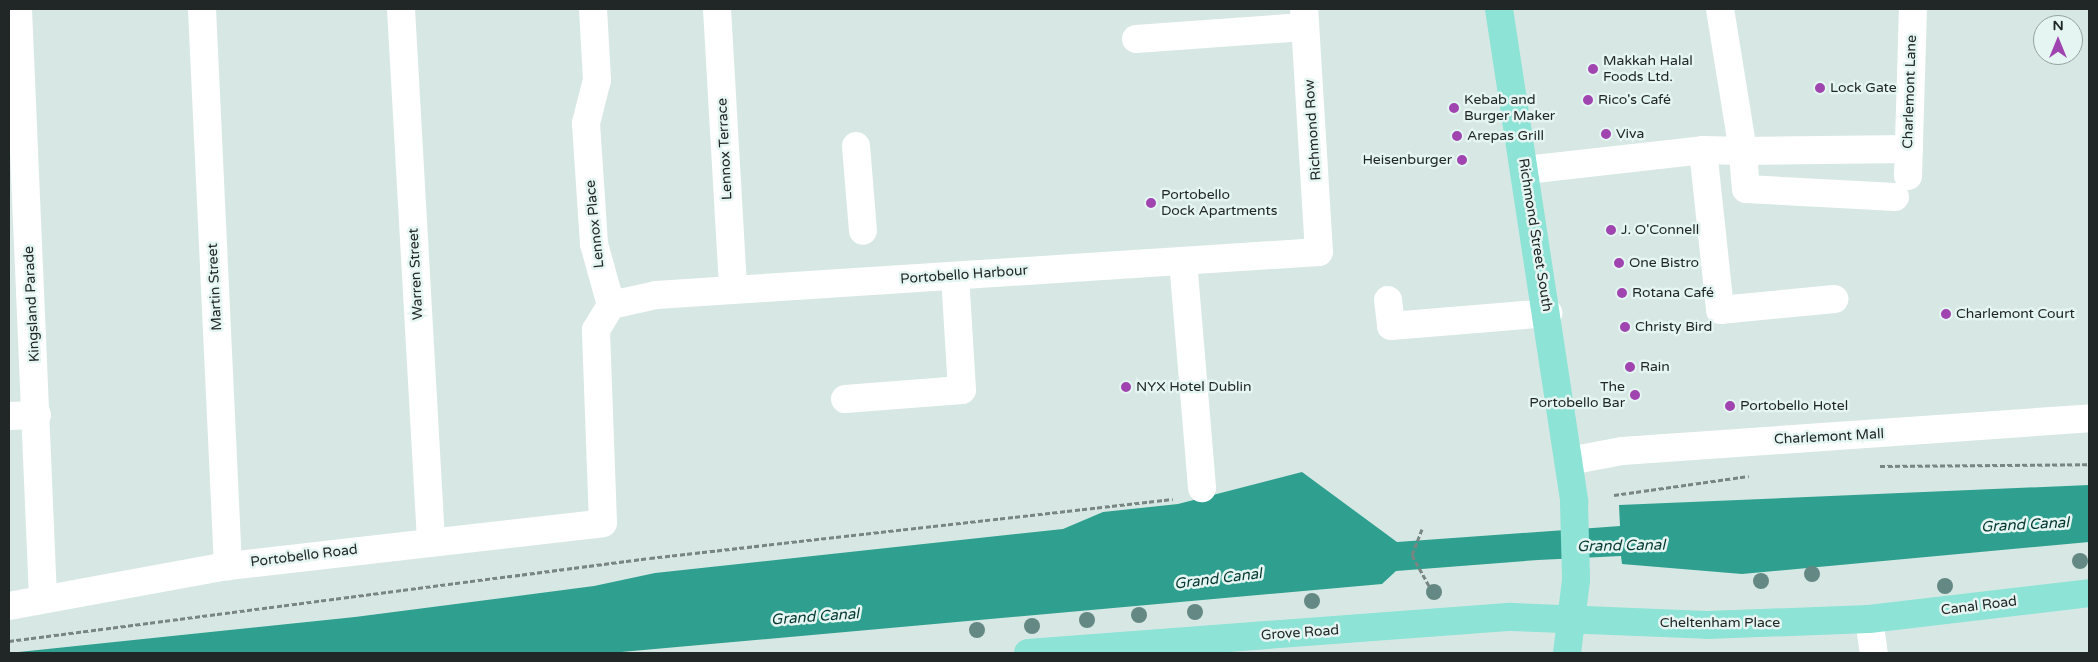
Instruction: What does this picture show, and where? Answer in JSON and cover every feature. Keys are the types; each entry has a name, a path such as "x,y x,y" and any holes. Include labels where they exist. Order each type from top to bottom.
{"main road":[{"name":"Richmond Street South","path":"1498,9 1526,170 1574,502 1576,580 1567,653"},
{"name":"Canal Road","path":"1869,619 2089,593"},
{"name":"Grove Road","path":"1028,653 1511,617 1571,618"},
{"name":"Cheltenham Place","path":"1571,618 1707,625 1869,619"}],"street":[{"name":"Kingsland Parade","path":"18,9 18,215 37,415 43,598"},
{"name":"Martin Street","path":"202,9 228,566"},
{"name":"Warren Street","path":"401,9 431,540"},
{"name":"Lennox Place","path":"593,9 596,80 586,123 594,244 611,305"},
{"name":"Lennox Terrace","path":"717,9 733,290"},
{"path":"1720,9 1743,151"},
{"name":"Charlemont Lane","path":"1743,151 1746,189 1901,186 1908,149 1913,9"},
{"path":"1136,39 1304,18"},
{"name":"Richmond Row","path":"1304,18 1319,252"},
{"path":"856,146 864,242"},
{"path":"1526,170 1703,150 1908,149"},
{"path":"1703,150 1720,310 1834,299"},
{"name":"Portobello Harbour","path":"611,305 626,298 1319,252"},
{"path":"1183,261 1202,488"},
{"path":"844,399 962,390 955,276"},
{"path":"1388,300 1391,326 1548,313"},
{"name":"Portobello Road","path":"9,606 43,598 228,566 431,540 602,523 596,330 611,305"},
{"path":"9,416 37,415"},
{"name":"Charlemont Mall","path":"1569,461 1622,450 2089,418"},
{"path":"1869,619 1874,653"}],"path":[{"path":"1877,466 2089,464"},
{"path":"1614,495 1753,475"},
{"path":"1626,487 1626,492"},
{"path":"9,641 596,564 1180,498 1202,488"},
{"path":"1422,529 1412,555 1429,580 1430,588"}],"water":[{"name":"Grand Canal","path":"1302,472 1397,542 1620,526 1619,505 2089,485 2089,542 1742,574 1622,564 1621,556 1538,560 1396,571 1382,584 610,653 9,653 355,617 594,586 655,573 1063,529 1103,512 1178,504"}],"place":[{"name":"Makkah Halal Foods Ltd.","path":"1593,69"},
{"name":"Lock Gate","path":"1820,88"},
{"name":"Rico's Café","path":"1588,100"},
{"name":"Kebab and Burger Maker","path":"1454,108"},
{"name":"Viva","path":"1606,134"},
{"name":"Arepas Grill","path":"1457,136"},
{"name":"Heisenburger","path":"1462,160"},
{"name":"Portobello Dock Apartments","path":"1151,203"},
{"name":"J. O'Connell","path":"1611,230"},
{"name":"One Bistro","path":"1619,263"},
{"name":"Rotana Café","path":"1622,293"},
{"name":"Charlemont Court","path":"1946,314"},
{"name":"Christy Bird","path":"1625,327"},
{"name":"Rain","path":"1630,367"},
{"name":"NYX Hotel Dublin","path":"1126,387"},
{"name":"The Portobello Bar","path":"1635,395"},
{"name":"Portobello Hotel","path":"1730,406"}]}
